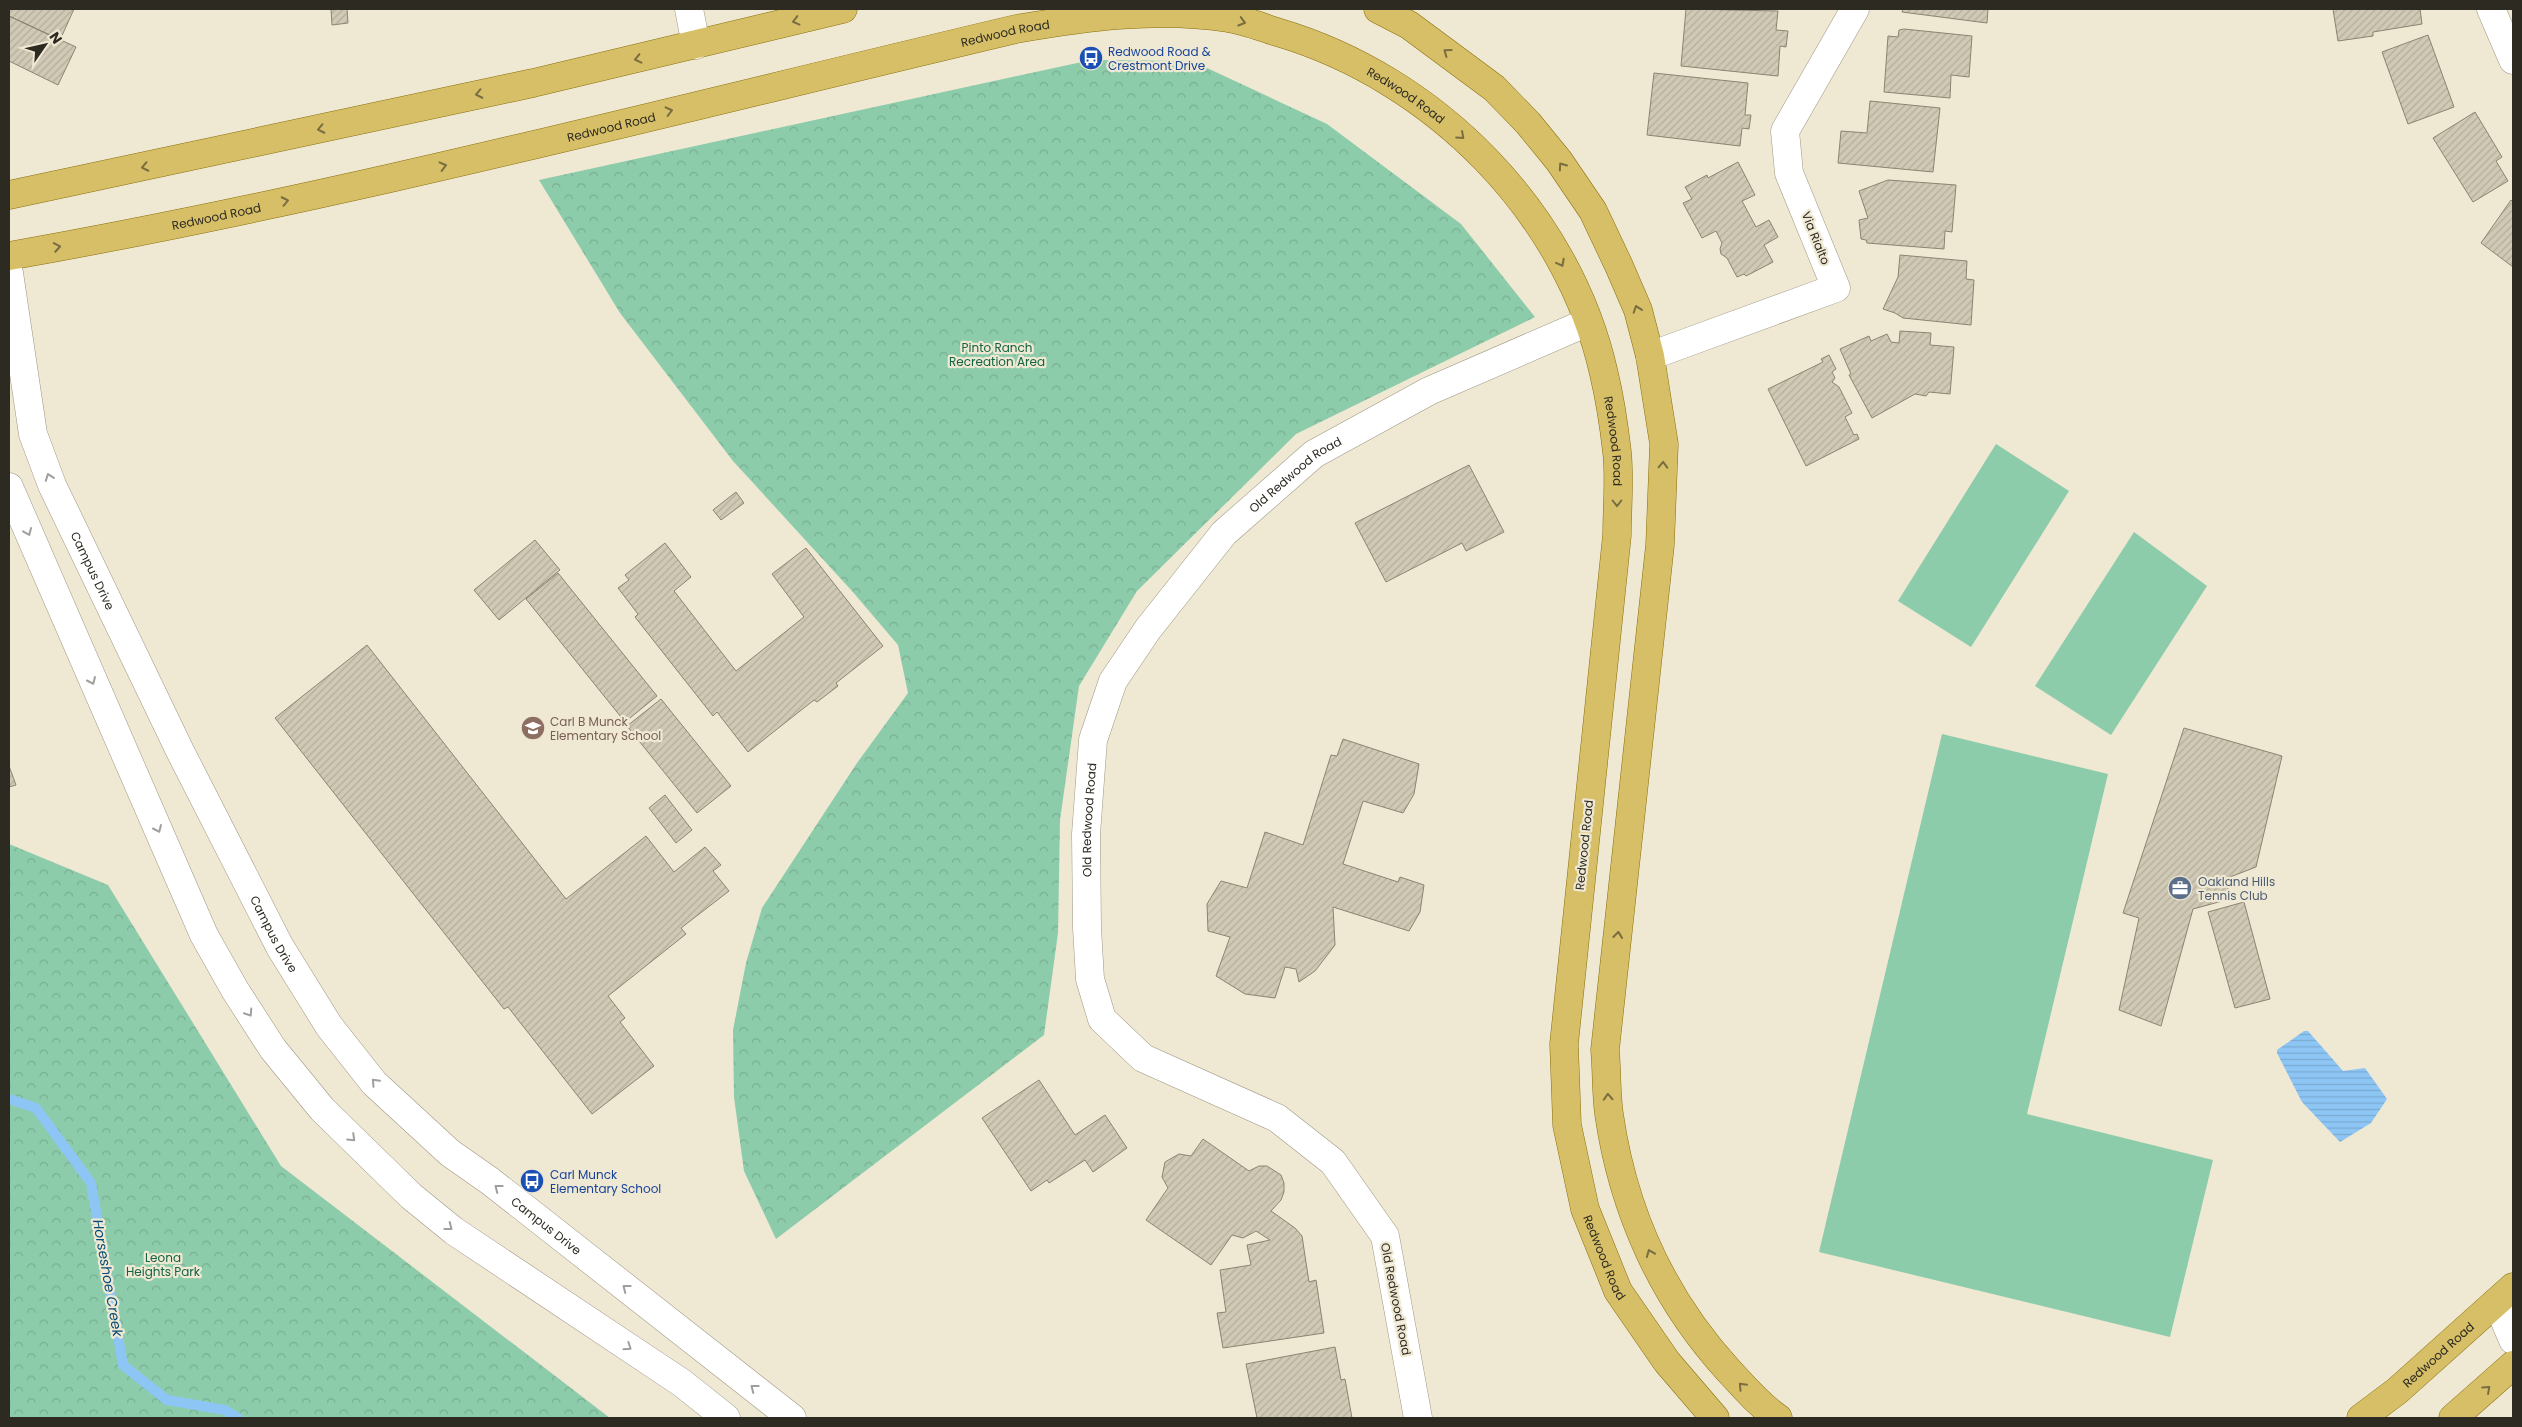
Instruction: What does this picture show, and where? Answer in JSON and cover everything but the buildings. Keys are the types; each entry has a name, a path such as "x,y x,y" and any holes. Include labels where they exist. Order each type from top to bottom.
{"main road":[{"path":"9,195 696,45 843,9"},
{"path":"1378,9 1409,25 1494,88 1528,123 1559,161 1593,211 1638,310 1650,356 1664,444 1660,545 1605,1050 1609,1113 1627,1197 1658,1272 1702,1342 1760,1405 1778,1418"},
{"name":"Redwood Road","path":"9,256 376,182 1016,29 1114,14 1194,12 1228,18 1300,39 1342,56 1420,101 1488,160 1520,196 1550,242 1573,286 1588,322 1604,373 1618,453 1618,535 1564,1044 1567,1126 1585,1209 1618,1291 1667,1362 1715,1418"},
{"name":"Redwood Road","path":"2361,1418 2397,1391 2505,1295"},
{"path":"2453,1418 2513,1366"}],"street":[{"path":"689,9 696,45"},
{"name":"Via Rialto","path":"1650,356 1836,288 1789,173 1785,131 1855,9"},
{"path":"2490,9 2513,60"},
{"name":"Campus Drive","path":"9,273 33,434 52,485 180,751 280,947 329,1026 374,1083 450,1154 490,1181 792,1418"},
{"name":"Old Redwood Road","path":"1418,1418 1385,1236 1332,1162 1277,1118 1142,1058 1102,1019 1090,979 1086,928 1086,834 1093,740 1112,681 1148,630 1224,533 1314,454 1430,391 1588,322"},
{"path":"9,487 204,935 235,990 273,1049 322,1109 411,1196 447,1225 682,1383 726,1418"},
{"path":"2505,1295 2513,1340"}],"green space":[{"name":"Pinto Ranch Recreation Area","path":"1091,60 1192,61 1327,124 1461,224 1535,317 1296,434 1137,591 1079,686 1060,820 1058,933 1044,1035 776,1239 744,1171 734,1097 733,1030 746,963 762,908 857,763 908,693 898,645 852,591 733,461 620,313 539,180"},
{"path":"1996,444 2069,491 1971,647 1898,601"},
{"path":"2134,532 2207,586 2111,735 2035,686"},
{"path":"1942,734 2108,774 2027,1114 2213,1160 2170,1337 1819,1252"},
{"name":"Leona Heights Park","path":"9,844 108,885 281,1166 610,1418 9,1418"}],"water":[{"path":"2304,1031 2308,1031 2343,1071 2365,1068 2387,1099 2371,1123 2340,1142 2302,1102 2277,1053 2277,1050"}],"waterway":[{"name":"Horseshoe Creek","path":"9,1099 36,1108 91,1183 123,1365 167,1400 225,1410 238,1418"}],"place":[{"name":"Redwood Road & Crestmont Drive","path":"1091,58"},
{"name":"Carl B Munck Elementary School","path":"533,728"},
{"name":"Oakland Hills Tennis Club","path":"2180,888"},
{"name":"Carl Munck Elementary School","path":"532,1181"}]}
